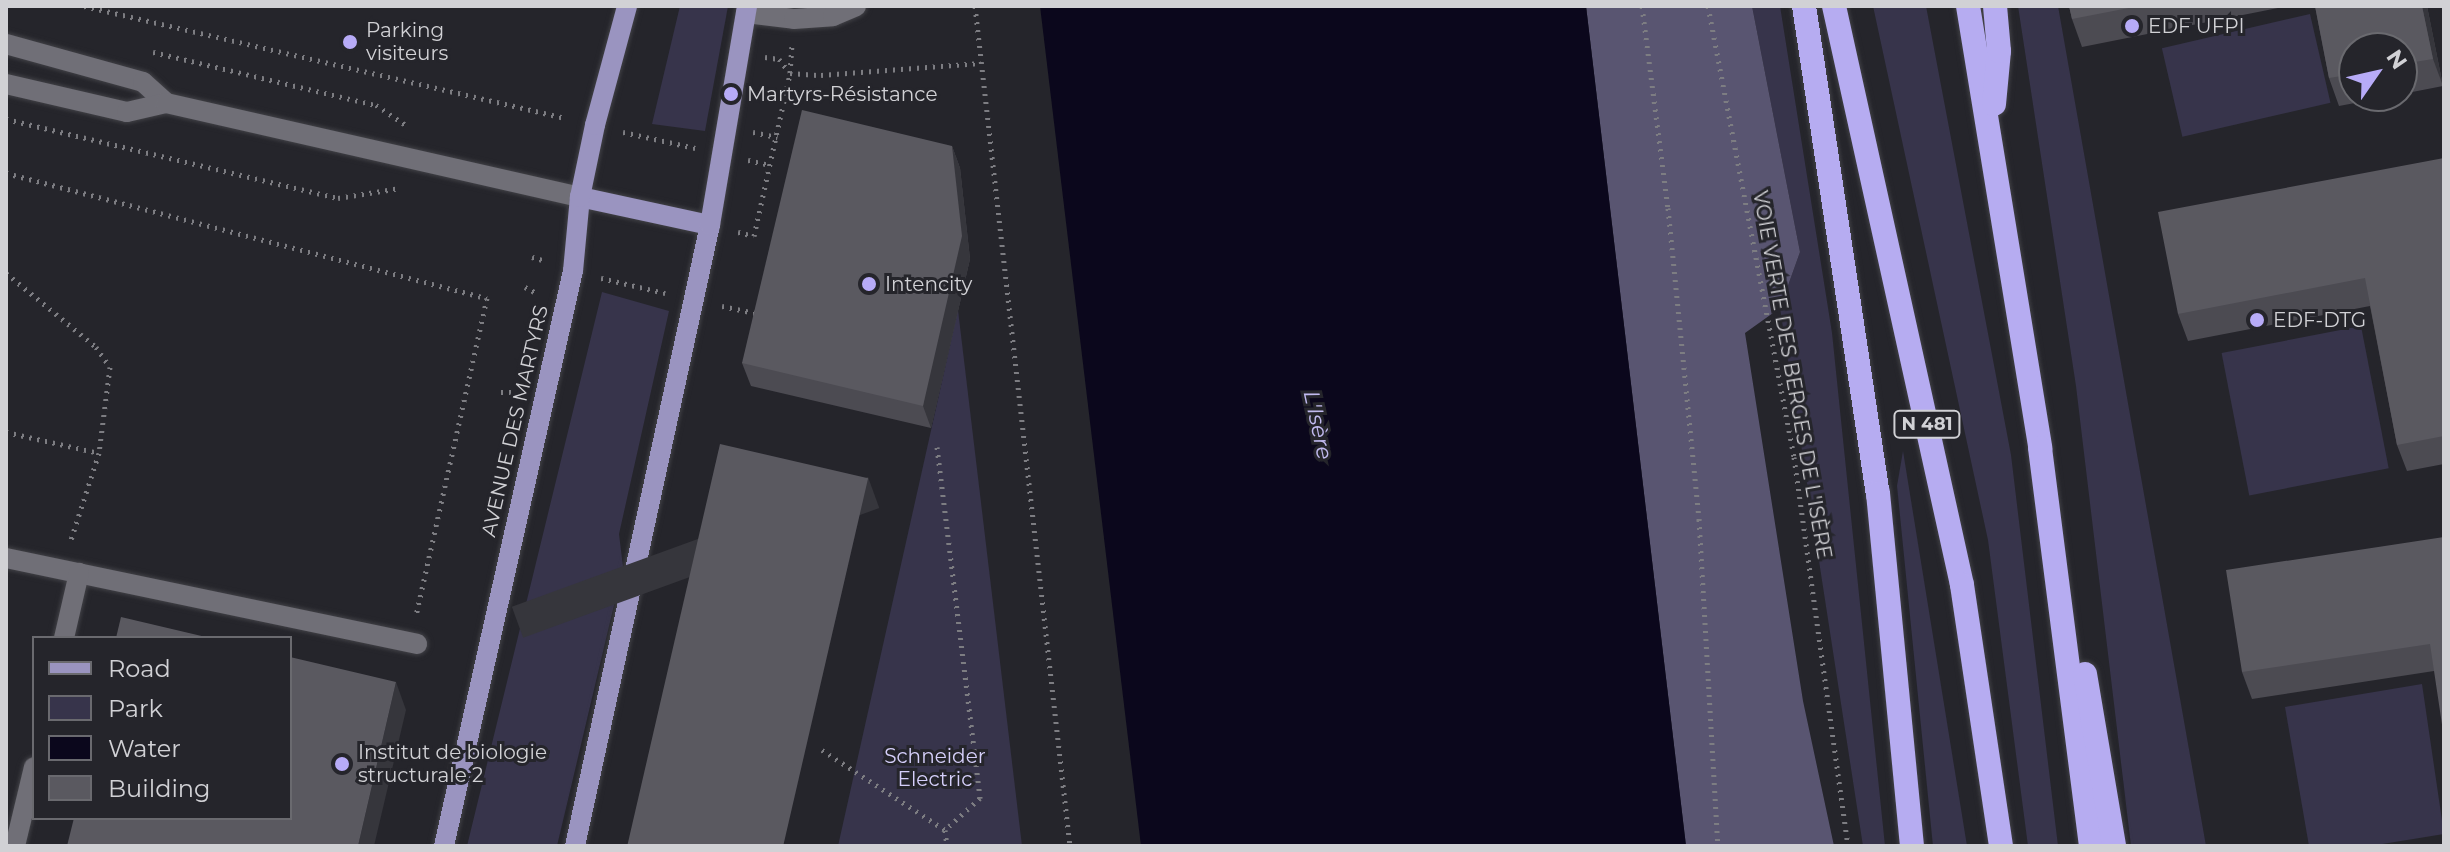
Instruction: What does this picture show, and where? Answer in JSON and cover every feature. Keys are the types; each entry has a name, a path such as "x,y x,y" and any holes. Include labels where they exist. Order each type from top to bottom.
{"highway":[{"path":"1804,6 1878,493 1912,846"},
{"name":"N 481","path":"1834,6 1962,585 2001,846"},
{"path":"1968,6 2040,448 2091,846"},
{"path":"1991,134 1999,51 1995,6"},
{"path":"2040,448 2104,766 2114,846"}],"main road":[{"name":"AVENUE DES MARTYRS","path":"444,846 573,271 580,197 595,125 627,6"},
{"path":"575,846 710,225 747,10"},
{"path":"580,197 710,225"}],"lane":[{"path":"747,10 794,19 833,16 856,6"},
{"path":"6,44 143,82 166,103"},
{"path":"6,84 127,112 166,103 580,197"},
{"path":"6,558 413,643"},
{"path":"64,636 71,571"},
{"path":"15,846 32,775"}],"path":[{"path":"84,6 770,165"},
{"path":"975,6 1070,846"},
{"path":"1642,6 1668,208 1699,519 1718,846"},
{"name":"VOIE VERTE DES BERGES DE L'ISÈRE","path":"1708,6 1794,457 1848,846"},
{"path":"140,49 376,105 414,131"},
{"path":"757,55 779,59 790,73 821,75 981,63"},
{"path":"710,225 754,236 790,73"},
{"path":"6,119 338,198 415,185"},
{"path":"748,131 777,137"},
{"path":"6,173 487,298 413,643"},
{"path":"532,257 573,271 756,313"},
{"path":"6,273 96,347 110,367 99,453 71,571"},
{"path":"6,432 99,453"},
{"path":"937,447 980,798 945,830"},
{"path":"822,750 945,830 947,846"}],"green space":[{"path":"680,6 728,6 705,131 652,124"},
{"path":"1752,6 1780,6 1832,333 1885,846 1863,846 1780,308 1800,252"},
{"path":"1873,6 1926,6 2011,455 2058,846 2028,846 1988,540"},
{"path":"2018,6 2058,6 2206,846 2131,846 2076,386"},
{"path":"2310,14 2330,103 2182,137 2162,48"},
{"path":"602,292 669,311 619,534 623,567 557,846 467,846"},
{"name":"Schneider Electric","path":"958,310 1022,846 838,846"},
{"path":"2361,326 2389,468 2249,495 2222,353"},
{"path":"1903,451 1967,846 1933,846 1897,486"},
{"path":"2422,684 2444,834 2370,846 2309,846 2285,707"}],"shaded area":[{"path":"1586,6 1752,6 1800,252 1780,308 1745,333 1803,701 1834,846 1686,846"}],"water":[{"name":"L'Isère","path":"1040,6 1586,6 1686,846 1141,846"}],"building":[{"path":"2069,6 2139,6 2072,19"},
{"path":"2315,6 2422,6 2433,59 2418,61 2418,32 2338,32 2338,77 2329,78"},
{"name":"Intencity","path":"802,110 952,146 962,236 923,406 742,363"},
{"name":"EDF-DTG","path":"2444,158 2444,436 2397,445 2365,278 2178,314 2158,212"},
{"path":"720,444 868,478 783,846 627,846"},
{"path":"2444,537 2444,738 2430,644 2242,672 2226,570"},
{"path":"121,617 202,636 116,636"},
{"name":"Institut de biologie structurale 2","path":"292,657 396,682 358,846 67,846 74,820 292,820"}],"place":[{"name":"EDF UFPI","path":"2132,26"},
{"name":"Parking visiteurs","path":"350,42"},
{"name":"Martyrs-Résistance","path":"731,94"},
{"name":"Intencity","path":"869,284"},
{"name":"EDF-DTG","path":"2257,320"},
{"name":"Institut de biologie structurale 2","path":"342,764"}]}
